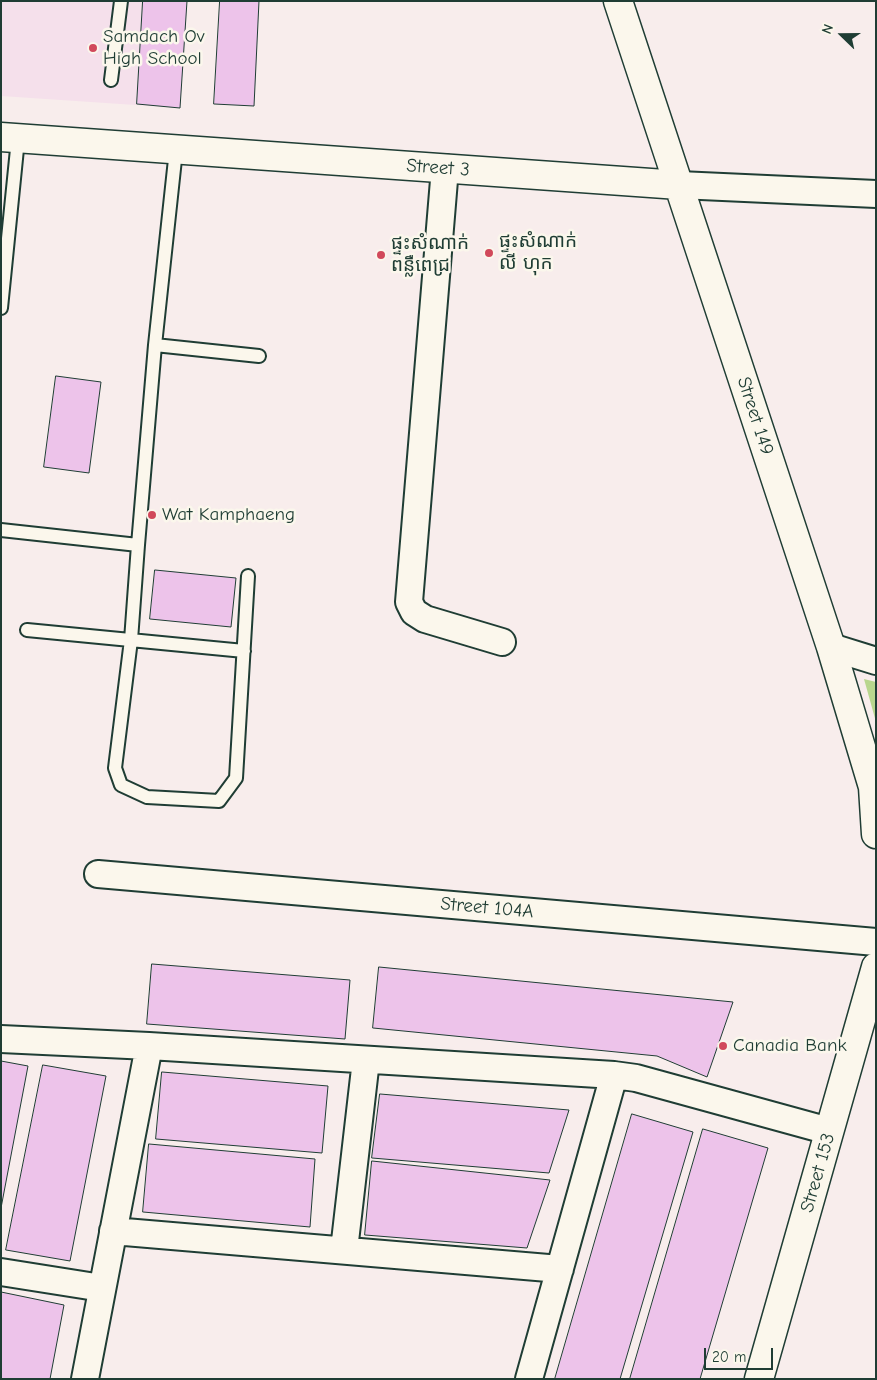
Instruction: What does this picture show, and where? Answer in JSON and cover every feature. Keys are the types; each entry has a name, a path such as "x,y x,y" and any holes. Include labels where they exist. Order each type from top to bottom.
{"street":[{"name":"Street 149","path":"618,1 831,647 874,789 876,834"},
{"name":"Street 3","path":"10,138 679,185 876,194"},
{"path":"444,168 410,602 414,612 424,619 502,642"},
{"path":"831,647 876,661"},
{"name":"Street 104A","path":"98,874 876,942"},
{"name":"Street 153","path":"759,1379 876,967"},
{"path":"1,1039 149,1046 614,1075 636,1078 829,1131"},
{"path":"85,1379 149,1046"},
{"path":"344,1250 366,1060"},
{"path":"529,1379 614,1075"},
{"path":"114,1231 560,1269"},
{"path":"1,1272 102,1288"}],"lane":[{"path":"111,80 121,1"},
{"path":"1,308 10,138"},
{"path":"176,150 155,345 131,640 115,768 121,785 147,797 220,801 236,778 248,576"},
{"path":"155,345 259,356"},
{"path":"1,530 138,545"},
{"path":"27,630 244,651"}],"shaded area":[{"name":"Samdach Ov High School","path":"1,1 187,1 180,108 1,96"}],"green space":[{"path":"864,679 876,682 876,722"}],"building":[{"path":"143,1 187,1 180,108 137,104"},
{"path":"220,1 259,1 254,106 214,104"},
{"path":"56,376 101,382 89,473 44,467"},
{"path":"155,570 236,578 231,627 150,619"},
{"path":"152,964 350,980 345,1039 147,1024"},
{"path":"379,967 733,1002 707,1077 657,1056 373,1028"},
{"path":"1,1061 28,1066 1,1208"},
{"path":"43,1065 106,1076 70,1261 6,1250"},
{"path":"162,1072 328,1086 322,1153 156,1139"},
{"path":"380,1094 569,1110 549,1173 372,1158"},
{"path":"632,1114 693,1132 620,1379 555,1379"},
{"path":"703,1129 768,1148 700,1379 630,1379"},
{"path":"149,1144 315,1159 310,1227 143,1212"},
{"path":"372,1161 550,1180 527,1248 365,1235"},
{"path":"1,1292 64,1305 50,1379 1,1379"}],"place":[{"name":"Samdach Ov High School","path":"93,48"},
{"name":"ផ្ទះសំណាក់ លី ហុក","path":"489,253"},
{"name":"ផ្ទះសំណាក់ ពន្លឺពេជ្រ","path":"381,255"},
{"name":"Wat Kamphaeng","path":"152,515"},
{"name":"Canadia Bank","path":"723,1046"}]}
